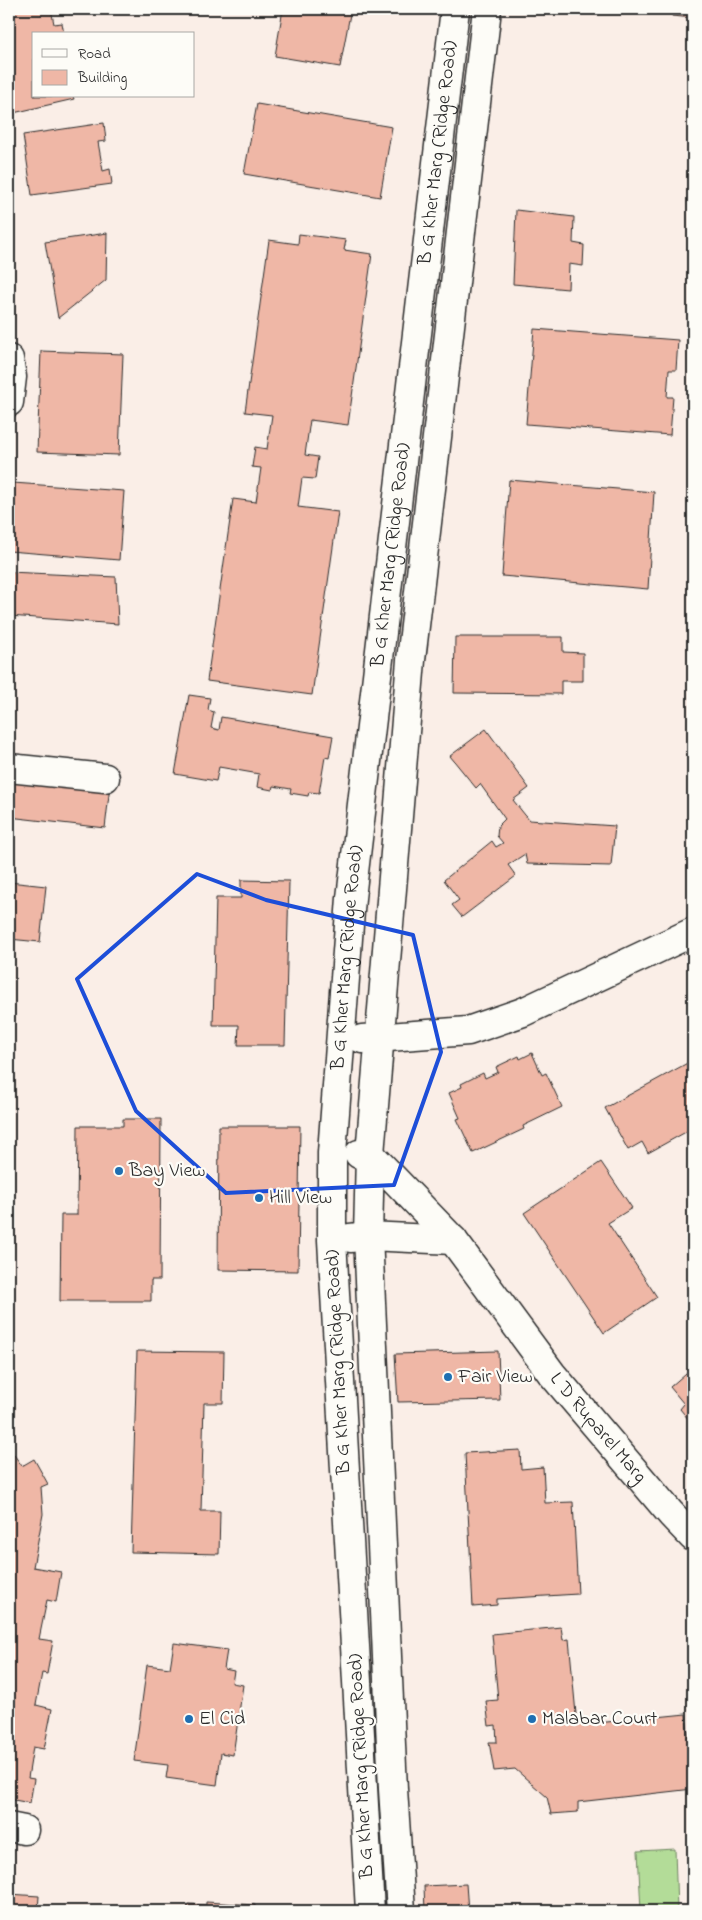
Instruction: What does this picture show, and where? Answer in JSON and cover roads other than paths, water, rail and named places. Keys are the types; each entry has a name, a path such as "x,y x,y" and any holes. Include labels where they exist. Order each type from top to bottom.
{"street":[{"name":"B G Kher Marg (Ridge Road)","path":"370,1911 332,1240 332,1153 351,898 456,9"},
{"name":"B G Kher Marg (Ridge Road)","path":"401,1911 393,1789 368,1236 370,1154 411,660 488,9"},
{"path":"9,359 12,377 9,402"},
{"path":"9,768 105,778"},
{"path":"340,1040 468,1031 523,1012 693,932"},
{"path":"332,1153 370,1154"},
{"name":"L D Ruparel Marg","path":"370,1154 453,1240 552,1374 671,1514 693,1537"},
{"path":"332,1240 368,1236 453,1240"}],"place":[{"name":"Bay View","path":"119,1171"},
{"name":"Hill View","path":"259,1198"},
{"name":"Fair View","path":"448,1377"},
{"name":"El Cid","path":"189,1719"},
{"name":"Malabar Court","path":"532,1719"}]}
